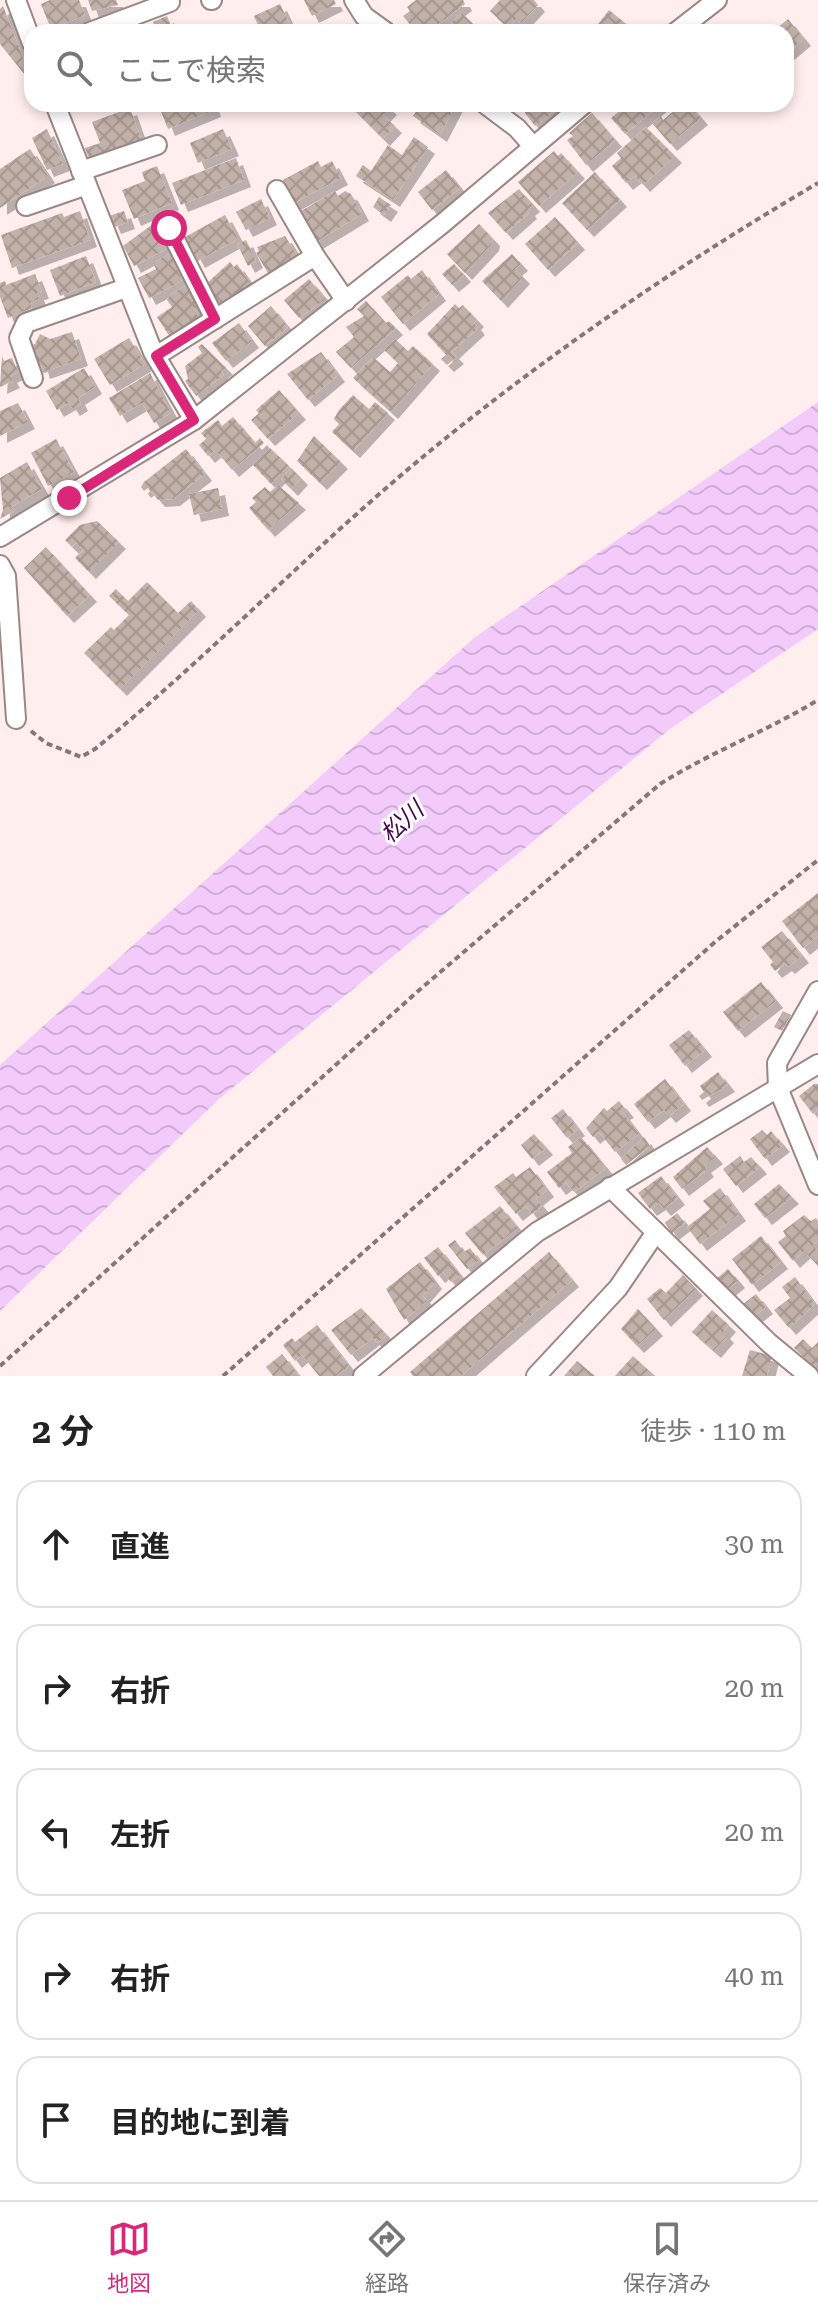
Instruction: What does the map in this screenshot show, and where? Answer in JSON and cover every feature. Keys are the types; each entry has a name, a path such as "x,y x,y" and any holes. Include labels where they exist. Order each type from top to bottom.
{"street":[{"path":"16,0 25,24"},
{"path":"354,0 364,16 375,24"},
{"path":"686,24 717,0"},
{"path":"111,24 170,2"},
{"path":"58,112 126,288 156,356 194,420"},
{"path":"496,112 517,128 532,145"},
{"path":"0,537 194,420 346,301 574,112"},
{"path":"26,206 157,145"},
{"path":"277,190 315,256 346,301"},
{"path":"169,228 215,319"},
{"path":"156,356 315,256"},
{"path":"33,378 19,338 26,323 126,288"},
{"path":"0,565 6,576 16,719"},
{"path":"818,991 777,1063 778,1088 818,1185"},
{"path":"363,1376 537,1232 818,1064"},
{"path":"610,1187 769,1343 809,1376"},
{"path":"536,1376 610,1297 656,1232"}],"path":[{"path":"16,719 46,743 81,757 95,749 431,450 564,347 671,273 818,183"},
{"path":"0,1366 417,992 660,784 704,757 818,700"},
{"path":"223,1376 703,952 818,860"}],"water":[{"name":"松川","path":"818,402 818,629 670,729 219,1099 0,1311 0,1065 474,638"}],"building":[{"path":"50,0 79,0 85,15 63,24 49,24 41,4"},
{"path":"88,0 116,0 118,5 92,11"},
{"path":"304,0 334,0 336,4 312,16"},
{"path":"416,0 463,0 465,4 439,24 410,24 403,16 410,11 407,7"},
{"path":"500,0 534,0 538,5 521,23 516,19 512,24 504,24 490,11"},
{"path":"280,4 290,24 258,24 254,16"},
{"path":"3,6 24,60 24,74 0,44 0,9"},
{"path":"609,10 626,24 598,24"},
{"path":"462,13 473,24 452,24"},
{"path":"167,16 170,24 154,24"},
{"path":"794,26 804,39 794,47"},
{"path":"119,112 131,112 141,139 89,158 85,148 100,143 92,122"},
{"path":"161,112 209,112 168,129"},
{"path":"356,112 386,112 383,115 395,126 383,139"},
{"path":"416,112 452,112 440,135 413,116"},
{"path":"524,112 553,112 535,126"},
{"path":"618,112 651,112 625,134 611,118"},
{"path":"672,112 696,112 701,118 670,144 652,123 661,116 663,120"},
{"path":"592,113 615,140 586,165 567,140 573,136 569,133"},
{"path":"646,127 675,156 643,185 635,176 626,183 612,166 621,158 617,153"},
{"path":"47,129 63,164 47,170 32,138"},
{"path":"223,129 232,149 198,163 190,143"},
{"path":"414,137 428,147 393,200 356,176 363,165 371,171 388,145 402,155"},
{"path":"30,149 48,176 0,208 0,169"},
{"path":"554,151 558,156 561,153 578,172 539,206 518,182"},
{"path":"236,158 244,180 181,205 172,183"},
{"path":"318,161 321,167 332,161 341,178 292,204 283,180"},
{"path":"157,166 172,203 134,219 122,190 145,181 142,172"},
{"path":"446,170 460,188 432,210 418,192"},
{"path":"595,172 620,200 587,230 562,203"},
{"path":"519,189 533,205 528,209 530,212 506,233 488,213"},
{"path":"335,191 338,196 345,191 351,194 362,214 316,242 301,211"},
{"path":"379,197 391,205 384,215 373,207"},
{"path":"261,199 270,218 246,230 236,212"},
{"path":"80,211 90,240 12,268 1,235 62,213 64,217"},
{"path":"124,211 128,222 114,227 109,216"},
{"path":"225,215 238,239 198,261 185,237"},
{"path":"555,217 578,243 548,270 525,244"},
{"path":"153,224 166,249 134,266 123,246"},
{"path":"479,224 493,239 492,244 465,273 447,254"},
{"path":"285,236 297,255 268,273 256,253 259,251 257,247"},
{"path":"246,240 256,261 248,266 237,244"},
{"path":"171,253 182,281 149,298 138,278 156,269 153,263"},
{"path":"512,254 521,264 515,269 523,277 501,301 482,281"},
{"path":"86,256 96,282 60,296 50,270"},
{"path":"230,262 234,267 237,264 251,284 237,297 220,304 206,284"},
{"path":"454,264 464,275 452,285 442,274"},
{"path":"422,270 439,294 403,324 381,297 408,275 411,279"},
{"path":"35,274 42,292 37,293 39,299 30,303 32,308 8,318 0,297 0,283 5,281 6,285"},
{"path":"309,279 326,299 299,318 284,300"},
{"path":"186,285 200,306 194,309 199,317 170,337 157,317 172,307 167,300 170,295"},
{"path":"366,301 386,323 389,321 396,328 351,368 336,352 354,337 346,327 364,316 357,309"},
{"path":"455,304 459,308 463,305 477,320 474,323 478,328 452,352 457,357 447,365 441,359 446,355 427,334"},
{"path":"271,306 288,327 265,346 248,326"},
{"path":"239,323 252,341 226,361 212,343"},
{"path":"72,332 81,359 43,372 41,365 36,366 29,346 35,344 40,334 50,339"},
{"path":"129,338 145,364 110,385 94,359"},
{"path":"395,339 408,351 413,346 433,364 391,412 353,378 373,357 390,372 398,363 384,350"},
{"path":"202,344 226,368 221,371 224,375 196,396 185,381 188,379 185,366 202,353 198,347"},
{"path":"321,352 338,375 308,400 287,374"},
{"path":"2,356 4,361 12,358 18,372 10,376 13,381 0,387"},
{"path":"84,368 95,387 78,398 81,404 73,409 69,403 57,410 46,391"},
{"path":"150,373 171,413 154,423 142,403 120,416 109,398"},
{"path":"279,390 299,413 268,439 251,420 259,413 256,410"},
{"path":"353,395 369,409 375,402 388,413 353,451 332,432 339,424 334,419 339,410"},
{"path":"18,403 28,422 0,436 0,411"},
{"path":"233,417 255,443 260,438 264,443 232,470 219,454 214,451 208,456 199,445 206,439 201,433 218,420 222,426"},
{"path":"314,436 341,462 320,483 297,461"},
{"path":"56,439 74,472 48,486 31,453"},
{"path":"270,448 289,466 271,484 253,465"},
{"path":"186,449 205,474 173,499 158,500 148,488 144,491 141,487 144,482"},
{"path":"27,462 42,489 11,507 14,511 0,519 3,510 0,478"},
{"path":"291,468 301,478 291,489 281,479"},
{"path":"278,485 299,503 268,530 249,508 256,502 252,498 265,487 270,492"},
{"path":"218,488 222,509 194,515 189,494"},
{"path":"97,521 119,542 89,572 75,558 83,550 76,543 72,547 65,540 80,525"},
{"path":"46,547 90,595 67,616 24,568"},
{"path":"147,582 178,613 191,601 199,610 120,689 84,653 111,627 114,630 129,615 109,596 116,589 128,601"},
{"path":"818,893 818,936 803,948 782,921"},
{"path":"782,931 802,956 788,967 785,964 775,971 770,965 773,962 761,947"},
{"path":"761,982 776,1001 738,1031 723,1012"},
{"path":"783,1011 791,1015 782,1031 774,1027"},
{"path":"689,1030 705,1050 685,1066 669,1045"},
{"path":"718,1072 728,1085 702,1100 699,1096 704,1092 700,1086"},
{"path":"665,1079 684,1104 669,1116 664,1110 648,1122 634,1104"},
{"path":"818,1084 818,1110 813,1114 799,1096"},
{"path":"619,1101 627,1111 623,1113 639,1134 615,1152 599,1132 593,1137 586,1128 604,1108 607,1111"},
{"path":"563,1109 578,1129 567,1138 551,1118"},
{"path":"762,1130 767,1135 771,1131 783,1145 765,1159 750,1139"},
{"path":"534,1134 546,1148 532,1159 521,1145"},
{"path":"581,1137 606,1168 574,1192 566,1183 559,1188 547,1172 572,1153 568,1147"},
{"path":"644,1137 650,1146 626,1165 621,1159"},
{"path":"707,1147 716,1157 704,1166 707,1170 682,1189 673,1177"},
{"path":"740,1156 744,1162 751,1157 760,1167 736,1186 723,1169"},
{"path":"530,1167 547,1190 536,1199 542,1206 532,1214 526,1206 516,1214 494,1187 513,1173 516,1177"},
{"path":"661,1176 678,1198 664,1209 659,1203 650,1209 638,1193"},
{"path":"779,1184 792,1197 765,1218 754,1204"},
{"path":"720,1188 739,1214 700,1244 687,1227 710,1209 703,1201"},
{"path":"500,1206 518,1228 483,1255 465,1233"},
{"path":"677,1213 685,1223 672,1233 665,1223"},
{"path":"804,1215 811,1221 816,1218 818,1221 818,1241 813,1245 818,1252 818,1266 804,1251 793,1261 778,1242 786,1236 783,1231"},
{"path":"761,1236 781,1262 752,1285 732,1259"},
{"path":"455,1240 464,1252 470,1248 479,1260 467,1269 448,1245"},
{"path":"438,1247 460,1275 451,1282 443,1272 438,1276 424,1258"},
{"path":"549,1252 572,1280 461,1376 413,1376 410,1372"},
{"path":"420,1262 435,1282 423,1296 427,1301 404,1320 386,1289"},
{"path":"728,1269 738,1281 726,1291 716,1279"},
{"path":"683,1275 696,1289 664,1320 647,1299 660,1288 666,1293"},
{"path":"795,1277 815,1304 789,1328 774,1310 790,1298 782,1287"},
{"path":"756,1294 766,1307 752,1318 742,1305"},
{"path":"361,1308 387,1335 377,1343 373,1338 351,1355 331,1330"},
{"path":"638,1309 656,1329 637,1346 621,1329"},
{"path":"712,1310 729,1325 723,1332 727,1336 714,1351 692,1332"},
{"path":"317,1325 349,1366 336,1376 319,1376 302,1355 295,1361 283,1345 292,1338 295,1342"},
{"path":"803,1339 812,1348 818,1342 818,1363 814,1367 794,1348"},
{"path":"750,1350 772,1356 767,1376 742,1376"},
{"path":"282,1354 299,1376 273,1376 266,1367"},
{"path":"633,1356 655,1376 615,1376"},
{"path":"577,1361 595,1376 564,1376"}],"route":[{"path":"69,498 194,420 156,356 215,319 169,228"}]}
